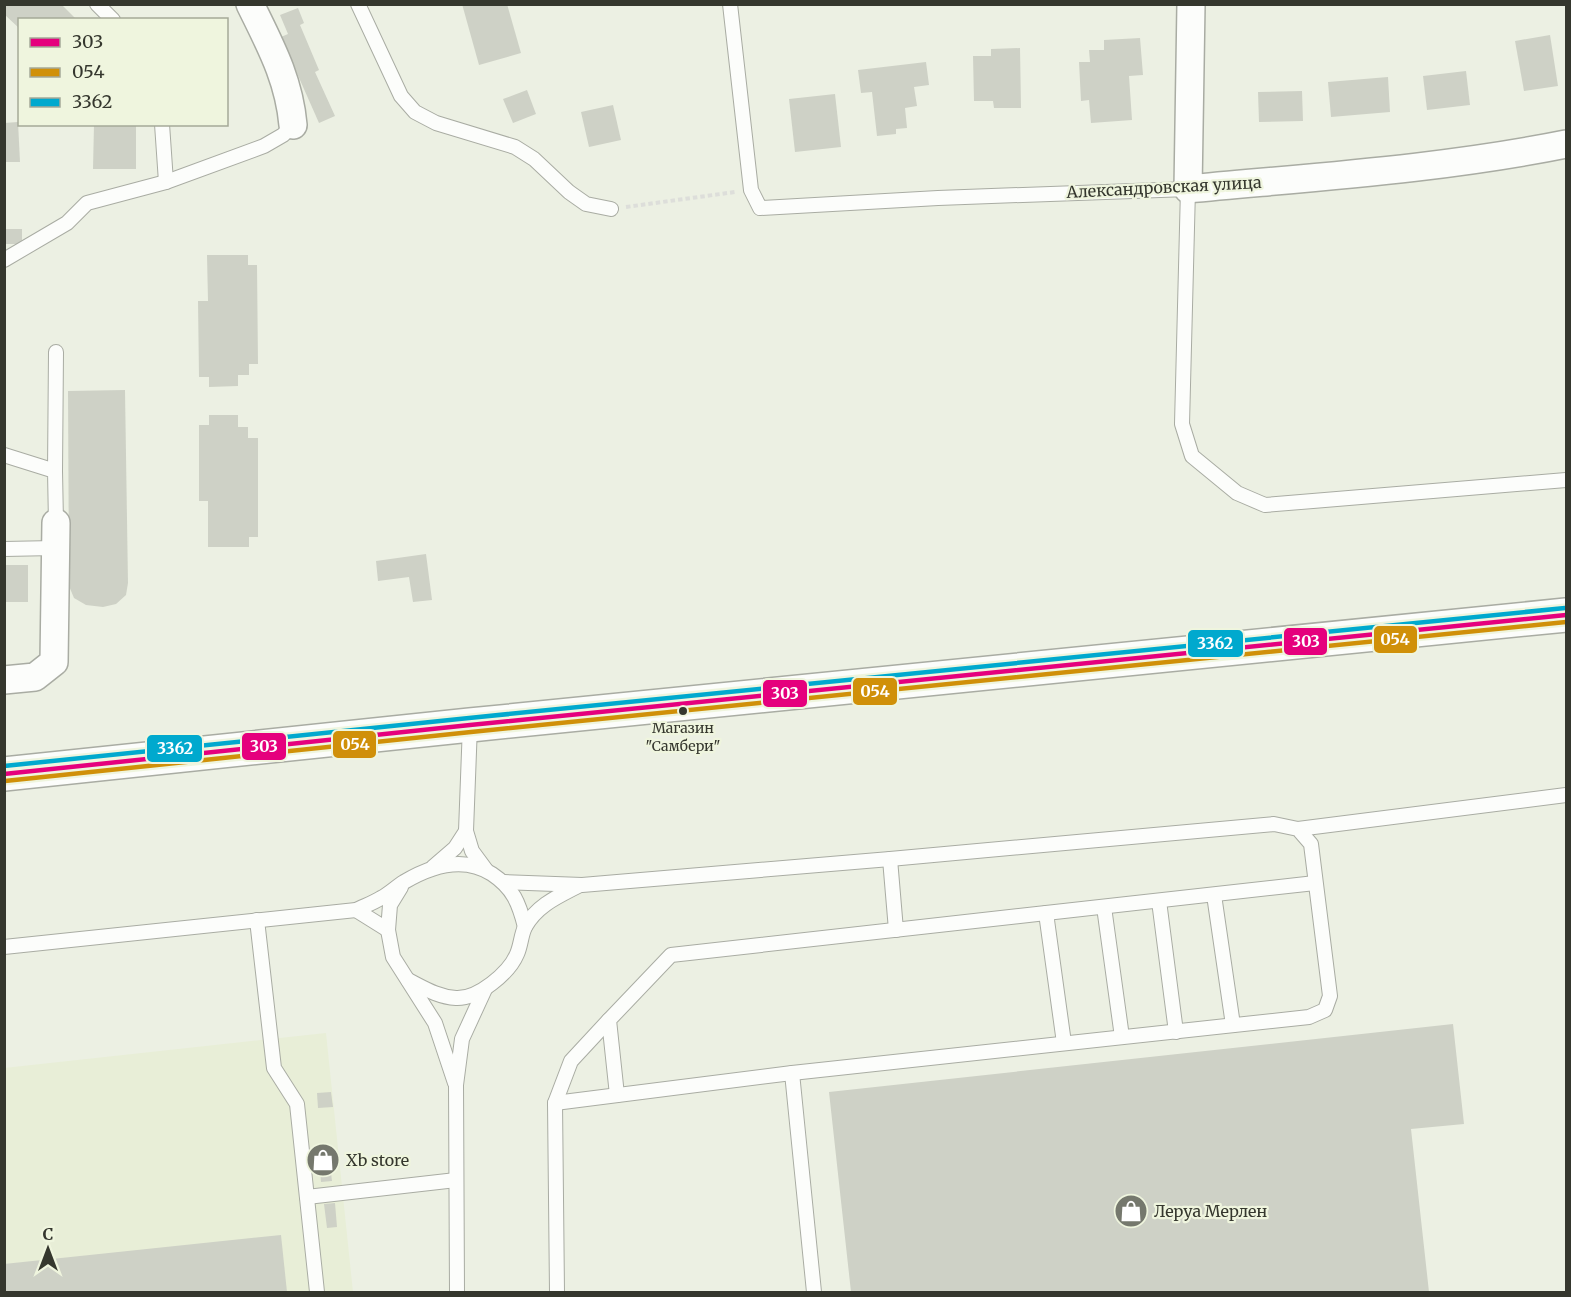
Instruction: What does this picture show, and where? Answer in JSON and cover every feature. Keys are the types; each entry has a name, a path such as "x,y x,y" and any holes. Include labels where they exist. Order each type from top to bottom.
{"highway":[{"path":"4,774 1566,615"}],"street":[{"path":"250,4 276,58 291,99 293,125"},
{"path":"1188,189 1191,4"},
{"name":"Александровская улица","path":"1188,189 1386,171 1519,153 1566,144"},
{"path":"4,680 35,677 54,662 55,536"}],"lane":[{"path":"97,4 111,18"},
{"path":"358,4 401,96 415,112 436,123 515,147 534,159 569,192 586,204 611,209"},
{"path":"730,4 751,190"},
{"path":"4,260 67,224 87,203 166,182 264,146 283,135 293,125"},
{"path":"162,126 166,182"},
{"path":"1188,189 1182,424 1192,456 1212,474 1237,493 1265,505 1566,480"},
{"name":"Александровская улица","path":"751,190 760,208 938,198 1188,189"},
{"path":"4,549 55,536 56,352"},
{"path":"4,456 55,471"},
{"path":"470,725 466,831 472,851 486,870"},
{"path":"504,882 582,885 1274,824 1298,829 1566,795"},
{"path":"555,1103 792,1073 1309,1017 1325,1010 1330,996 1311,844 1298,829"},
{"path":"430,870 455,848 466,831"},
{"path":"890,859 896,930"},
{"path":"4,947 356,910 381,898 403,882 430,870 460,862 486,870 504,882 519,904 525,927"},
{"path":"403,882 390,905 388,930 393,957 435,1023 456,1085"},
{"path":"557,1293 555,1103 571,1060 672,955 1316,884"},
{"path":"408,980 433,993 458,998 485,989 506,973 518,954 525,927 545,904 582,885"},
{"path":"1214,895 1233,1025"},
{"path":"1160,901 1176,1032"},
{"path":"1104,906 1122,1037"},
{"path":"356,910 388,930"},
{"path":"1046,913 1064,1044"},
{"path":"257,920 274,1068 297,1104 317,1293"},
{"path":"457,1293 456,1085 462,1039 485,989"},
{"path":"609,1020 617,1095"},
{"path":"792,1073 814,1293"},
{"path":"307,1197 456,1180"}],"path":[{"path":"611,209 751,190"}],"shaded area":[{"path":"326,1033 353,1292 5,1292 4,1068"}],"building":[{"path":"4,4 61,4 75,18 18,18 18,27 4,14"},
{"path":"462,4 507,4 521,53 479,65"},
{"path":"298,8 304,23 300,25 319,70 315,72 335,116 319,123 281,37 288,34 280,15"},
{"path":"1550,35 1558,86 1524,91 1515,41"},
{"path":"1140,38 1143,75 1129,76 1132,120 1091,123 1089,100 1081,101 1079,62 1090,62 1089,50 1104,50 1104,40"},
{"path":"1020,48 1021,108 994,108 993,101 974,101 973,56 991,56 991,49"},
{"path":"926,62 929,85 914,87 917,106 905,108 907,128 896,129 896,134 877,136 872,92 861,93 858,70"},
{"path":"1466,71 1470,105 1427,110 1423,76"},
{"path":"1388,77 1390,112 1331,117 1328,82"},
{"path":"527,90 536,114 513,123 503,99"},
{"path":"1302,91 1303,121 1259,122 1258,92"},
{"path":"835,94 841,147 795,152 789,99"},
{"path":"613,105 621,140 589,147 581,112"},
{"path":"18,122 20,162 4,162 4,123"},
{"path":"94,126 136,126 136,169 93,169"},
{"path":"4,229 22,229 22,244 4,244"},
{"path":"207,255 248,255 248,265 257,265 258,364 249,364 249,375 238,375 238,386 209,387 209,377 199,377 198,301 208,301"},
{"path":"125,390 128,583 126,595 116,604 103,607 86,605 74,598 69,586 68,391"},
{"path":"209,415 238,415 238,427 248,427 248,438 258,438 258,537 249,537 249,547 208,547 208,501 199,501 199,425 209,425"},
{"path":"426,554 432,600 413,602 409,577 378,581 376,561"},
{"path":"4,565 28,565 28,602 4,602"},
{"name":"Леруа Мерлен","path":"1453,1024 1464,1124 1411,1129 1429,1292 851,1292 829,1092"},
{"path":"331,1092 333,1107 318,1108 317,1093"},
{"path":"329,1157 332,1181 321,1182 319,1158"},
{"path":"335,1203 337,1227 327,1228 324,1204"},
{"path":"281,1235 287,1292 4,1292 4,1264"}],"transit line":[{"name":"3362","path":"4,766 1565,608"},
{"name":"303","path":"4,774 1566,615"},
{"name":"054","path":"5,781 1566,622"}],"place":[{"name":"Магазин \"Самбери\"","path":"683,711"},
{"name":"Xb store","path":"323,1160"},
{"name":"Леруа Мерлен","path":"1131,1211"}]}
